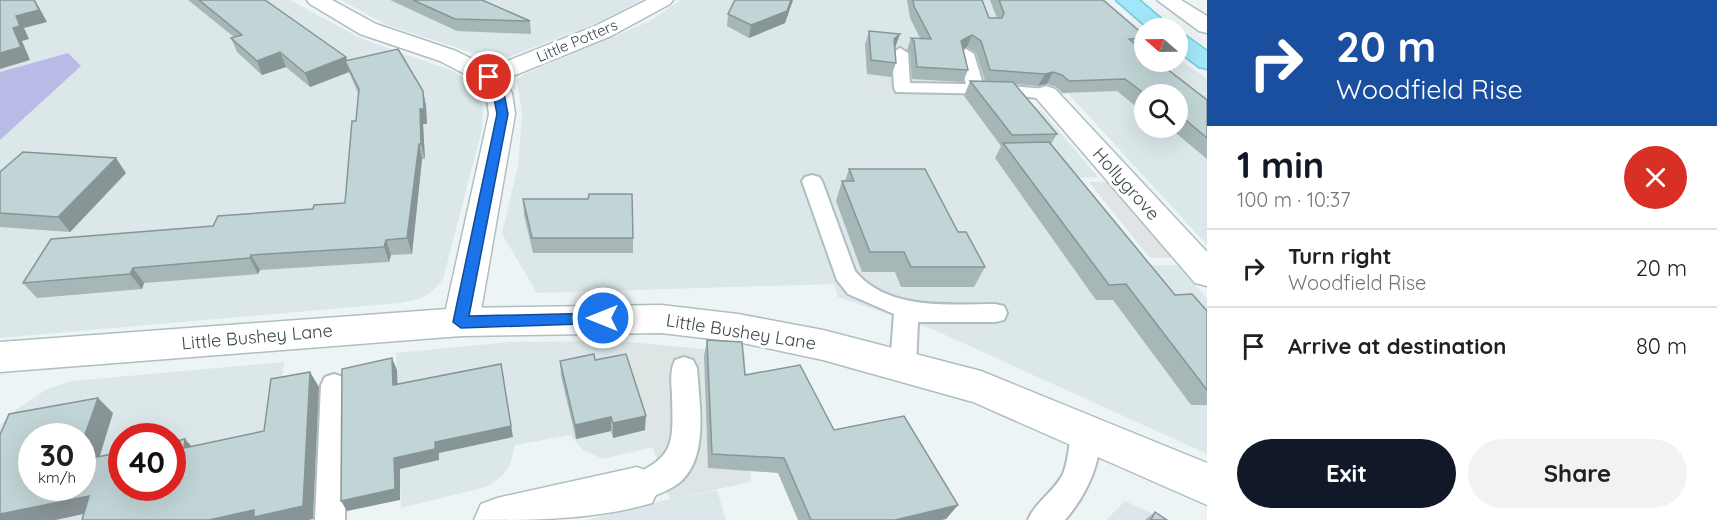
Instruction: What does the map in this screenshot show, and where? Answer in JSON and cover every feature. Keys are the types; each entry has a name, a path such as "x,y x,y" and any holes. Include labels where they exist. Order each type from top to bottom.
{"main road":[{"path":"1126,0 1148,18"},
{"path":"1188,48 1207,62"}],"street":[{"path":"317,0 368,28 448,56 489,77 498,93 502,114 461,322"},
{"name":"Little Potters","path":"489,77 603,31 663,0"},
{"path":"1167,0 1207,26"},
{"name":"Hollygrove","path":"1046,94 1207,274"},
{"name":"Little Bushey Lane","path":"1,359 461,322 661,319 738,328 903,366 981,388 1207,484"},
{"path":"497,520 637,488"}],"lane":[{"path":"900,53 902,88 976,89 1046,94"},
{"path":"966,54 976,89"},
{"path":"812,181 845,274 856,288 920,313 995,313"},
{"path":"903,366 906,309"},
{"path":"637,488 663,477 677,465 684,450 684,368"},
{"path":"330,520 334,385"},
{"path":"1043,520 1065,501 1082,467 1085,431"}],"shaded area":[{"path":"0,0 290,0 360,38 453,71 469,81 477,92 483,108 482,129 443,279 433,291 420,299 400,303 0,338 0,140 80,66 68,53 0,72"},
{"path":"341,0 642,0 599,22 498,61 387,25"},
{"path":"681,0 1106,0 1134,24 1134,72 1188,72 1188,66 1207,79 1207,245 1054,78 864,44 865,82 998,94 1019,98 1041,110 1098,177 1079,178 1149,265 1179,265 1207,299 1207,454 932,329 838,297 834,284 537,293 502,234 518,165 522,116 517,80 524,74 648,22"},
{"path":"864,43 1055,62 1054,78 1068,94 1019,98 998,94 874,99 865,82"},
{"path":"68,53 81,66 0,140 0,72"},
{"path":"1089,182 1111,182 1175,258 1150,258"},
{"path":"618,341 653,447 603,459 583,450 570,435 515,445 510,465 501,477 486,487 401,508 396,353 510,342"},
{"path":"618,341 745,353 751,482 670,499"},
{"path":"284,362 266,520 0,520 0,425 17,409 47,389 72,381"},
{"path":"717,490 726,520 586,520 670,499"},
{"path":"1125,501 1165,520 1106,520"}],"building":[{"path":"0,0 34,0 39,10 16,16 20,26 13,28 21,47 0,53"},
{"path":"199,0 265,0 346,57 305,73 280,52 257,61 231,38 242,35"},
{"path":"413,0 482,0 530,21 455,19"},
{"path":"735,0 791,0 787,11 751,25 728,14"},
{"path":"913,0 982,0 989,18 1002,18 1004,13 999,0 1103,0 1134,26 1134,39 1129,39 1134,43 1134,72 1171,72 1186,84 1134,86 1125,79 1069,81 1053,72 1045,74 990,70 981,41 972,35 961,41 968,70 917,67 914,41 911,38 931,39"},
{"path":"869,31 900,34 894,39 896,63 871,60"},
{"path":"398,49 423,91 424,109 420,109 421,144 419,144 407,238 386,240 384,247 251,255 250,258 133,268 130,274 23,283 51,239 213,226 218,216 313,209 314,205 345,203 352,121 356,121 359,89 345,61"},
{"path":"970,81 1013,82 1057,134 1012,135"},
{"path":"1188,85 1207,100 1207,138 1188,122"},
{"path":"1049,142 1175,295 1192,294 1207,311 1207,390 1126,284 1109,285 1003,143"},
{"path":"23,152 116,158 58,217 0,213 0,172"},
{"path":"849,169 925,169 958,232 966,232 985,267 911,267 904,252 870,252 842,181 854,181"},
{"path":"589,194 632,194 633,238 532,238 523,199 588,199"},
{"path":"707,340 742,342 745,375 800,365 834,430 904,416 958,505 895,520 811,520 784,458 712,454"},
{"path":"594,354 595,360 626,354 646,416 613,423 611,417 575,425 560,361"},
{"path":"392,358 393,385 501,364 511,426 435,442 435,449 394,458 395,489 341,501 342,369"},
{"path":"310,372 303,506 254,517 254,510 209,520 82,520 88,501 96,501 96,457 108,455 108,501 186,501 186,448 264,431 271,379"},
{"path":"98,398 89,423 18,423 18,501 64,501 0,514 0,435 9,414"},
{"path":"1155,512 1167,520 1151,520"}],"route":[{"path":"489,77 498,93 502,114 467,282 461,322 603,318"}]}
